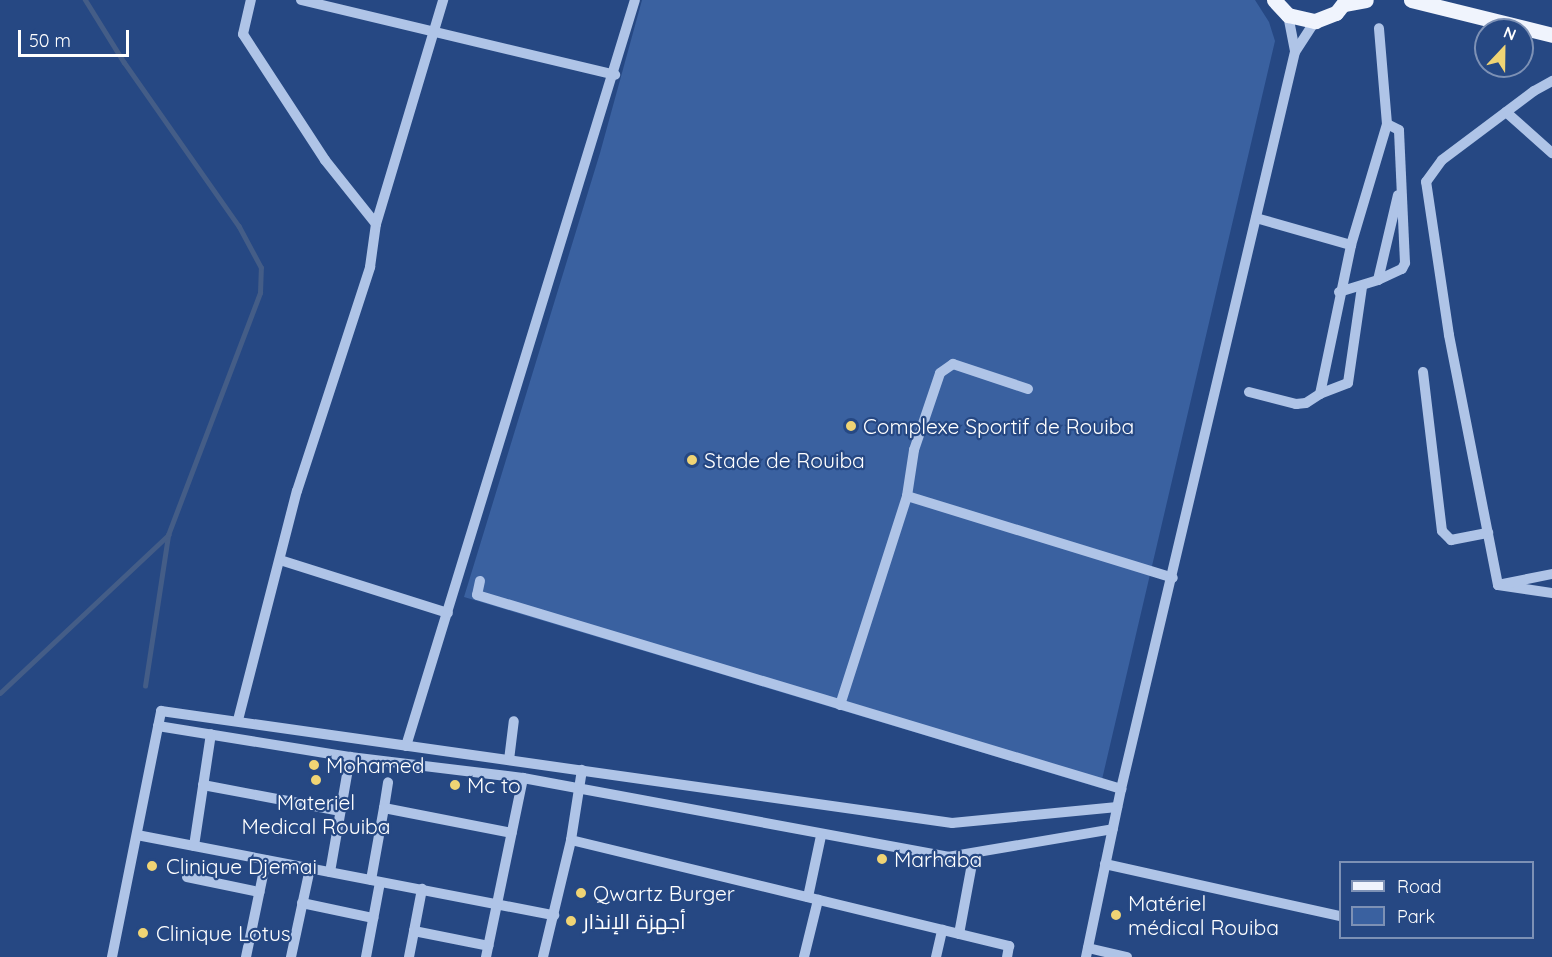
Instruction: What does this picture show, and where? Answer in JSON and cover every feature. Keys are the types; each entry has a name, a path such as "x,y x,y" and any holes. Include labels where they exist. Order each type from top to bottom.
{"main road":[{"path":"1274,0 1288,15 1315,21 1336,13 1345,2 1366,0"},
{"path":"1411,0 1552,35"}],"street":[{"path":"251,0 243,33 325,160 376,224"},
{"path":"301,0 615,75"},
{"path":"238,720 249,666 280,560 297,491 370,267 376,224 443,0"},
{"path":"406,746 615,75 635,0"},
{"path":"1288,15 1294,52"},
{"path":"1127,957 1087,952 1121,789 1173,578 1294,52 1315,21"},
{"path":"1320,394 1339,292 1387,124 1379,28"},
{"path":"1498,585 1449,335 1426,182 1432,169 1506,112 1552,81"},
{"path":"1506,112 1552,153"},
{"path":"1339,292 1362,287 1402,269 1405,263 1399,130 1387,124"},
{"path":"1377,280 1401,180"},
{"path":"1256,218 1351,245"},
{"path":"1249,392 1296,404 1306,403 1320,394 1348,383 1362,287"},
{"path":"840,705 907,496 914,450 940,373 953,364 1029,389"},
{"path":"1423,372 1442,531 1451,540 1488,533"},
{"path":"907,496 1173,578"},
{"path":"280,560 447,612"},
{"path":"1498,585 1552,574"},
{"path":"480,581 477,595 1121,789"},
{"path":"1498,585 1552,593"},
{"path":"112,957 161,711 952,822 1117,807"},
{"path":"510,760 514,721"},
{"path":"158,726 350,757 523,778 821,836 948,857 1113,829"},
{"path":"194,846 212,734"},
{"path":"330,872 350,757"},
{"path":"543,957 571,840 581,788 582,770"},
{"path":"414,931 488,951 523,778"},
{"path":"366,957 373,918 375,881 388,782"},
{"path":"203,785 340,811"},
{"path":"384,808 512,833"},
{"path":"137,835 375,881 499,902 554,915"},
{"path":"804,957 821,836"},
{"path":"571,840 1009,946 1007,957"},
{"path":"959,934 974,853"},
{"path":"246,957 266,860"},
{"path":"1105,864 1339,916"},
{"path":"291,957 310,868"},
{"path":"188,877 259,892"},
{"path":"409,957 422,889"},
{"path":"302,903 373,918"},
{"path":"936,957 942,930"}],"green space":[{"name":"Complexe Sportif de Rouiba","path":"642,0 1255,0 1269,22 1275,41 1100,788 464,597 600,153"}],"waterway":[{"path":"0,693 168,535 260,293 261,268 239,227 124,63 85,0"},
{"path":"145,686 168,535"}],"place":[{"name":"Complexe Sportif de Rouiba","path":"851,426"},
{"name":"Stade de Rouiba","path":"692,460"},
{"name":"Mohamed","path":"314,765"},
{"name":"Materiel Medical Rouiba","path":"316,780"},
{"name":"Mc to","path":"455,785"},
{"name":"Marhaba","path":"882,859"},
{"name":"Clinique Djemai","path":"152,866"},
{"name":"Qwartz Burger","path":"581,893"},
{"name":"Matériel médical Rouiba","path":"1116,915"},
{"name":"أجهزة الإنذار","path":"571,921"},
{"name":"Clinique Lotus","path":"143,933"}]}
